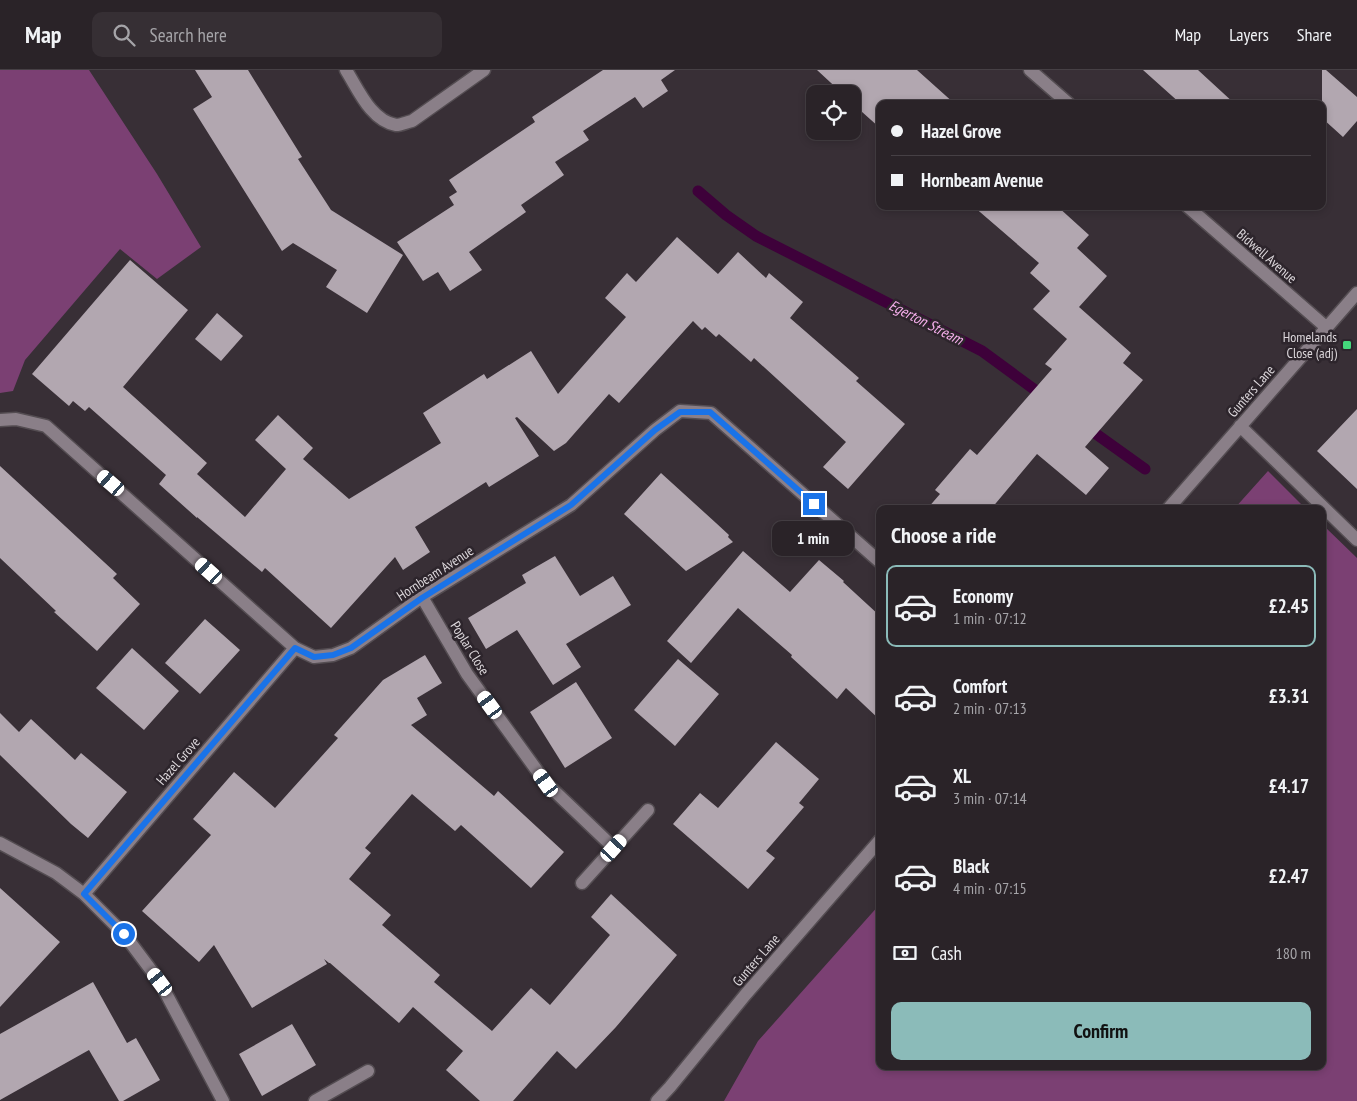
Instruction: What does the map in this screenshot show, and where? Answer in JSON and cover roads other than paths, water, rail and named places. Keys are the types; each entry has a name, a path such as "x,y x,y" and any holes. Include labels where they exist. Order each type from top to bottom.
{"street":[{"path":"346,70 371,109 383,121 398,125 412,121 484,70"},
{"path":"1030,70 1064,100"},
{"name":"Bidwell Avenue","path":"1192,210 1327,328"},
{"name":"Gunters Lane","path":"1171,505 1357,293"},
{"name":"Hornbeam Avenue","path":"0,420 16,419 46,426 295,648 314,657 333,655 351,648 422,598 571,505 655,430 680,412 710,412 876,558"},
{"path":"1240,426 1321,505"},
{"path":"1326,510 1357,540"},
{"name":"Poplar Close","path":"422,598 467,674 546,783 614,848"},
{"name":"Hazel Grove","path":"84,894 295,648"},
{"path":"582,883 648,810"},
{"path":"0,843 56,873 84,894 124,934 160,982 223,1101"},
{"name":"Gunters Lane","path":"657,1101 746,994 876,845"},
{"path":"315,1101 368,1071"}],"waterway":[{"name":"Egerton Stream","path":"698,191 726,215 756,236 982,351 1046,398"},
{"name":"Egerton Stream","path":"1085,426 1145,469"}],"place":[{"name":"Homelands Close (adj)","path":"1347,345"}]}
